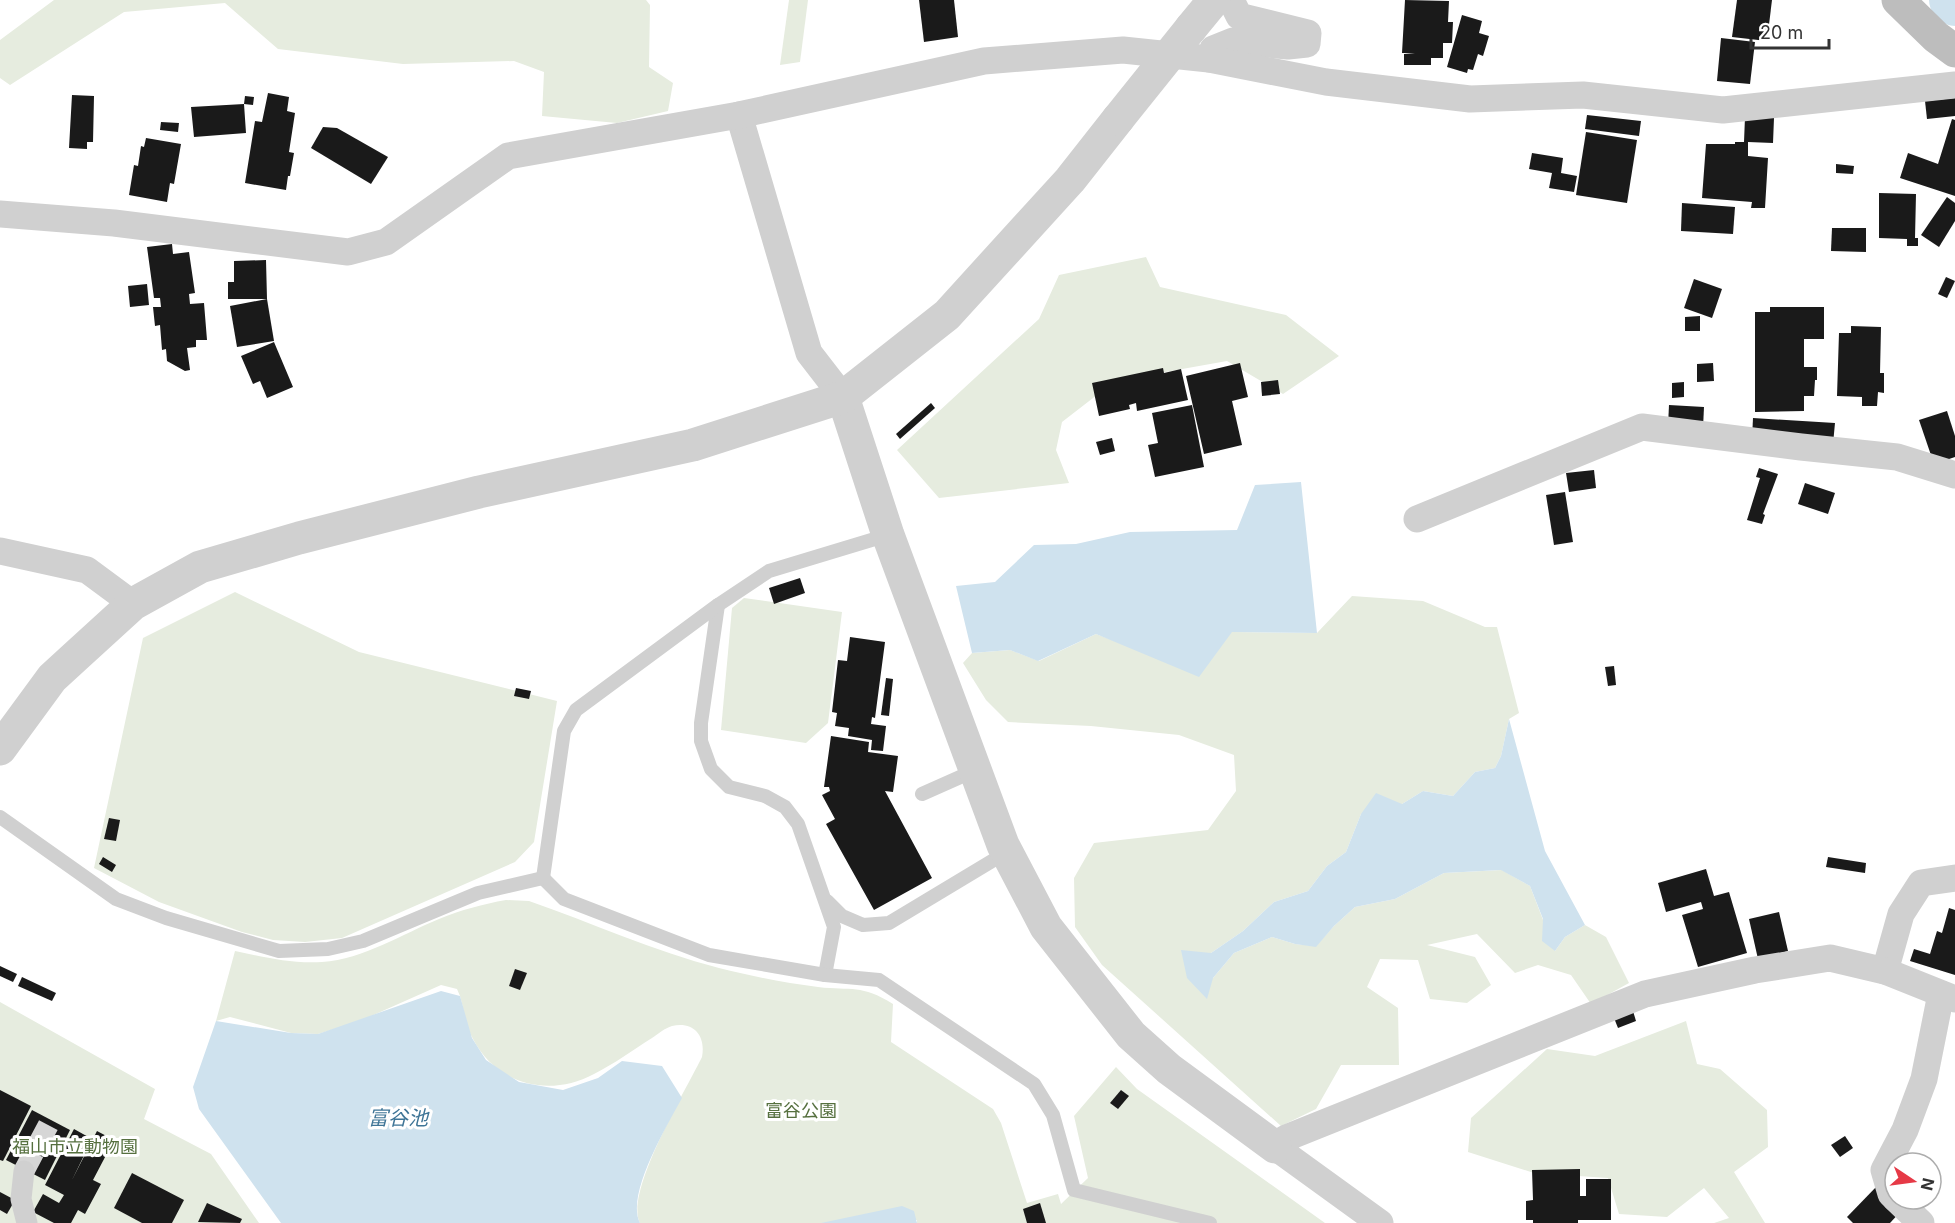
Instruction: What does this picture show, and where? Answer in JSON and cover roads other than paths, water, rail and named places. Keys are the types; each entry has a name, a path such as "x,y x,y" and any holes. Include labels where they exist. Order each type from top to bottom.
{"main road":[{"path":"1898,0 1936,37 1955,51"}],"street":[{"path":"0,749 52,678 133,604 200,567 299,538 479,492 693,445 843,397 947,315 1070,180 1212,6 1239,16 1308,33 1307,44 1288,46 1233,41 1213,50 1209,59"},
{"path":"0,214 114,223 348,252 386,242 507,156 739,115 984,61 1123,50 1209,59 1326,82 1470,99 1583,95 1723,110 1955,85"},
{"path":"739,115 809,353 843,397 888,535 1007,852 1046,927 1131,1035 1169,1069 1380,1223"},
{"path":"1417,519 1642,427 1897,457 1955,476"},
{"path":"0,551 87,570 133,604"},
{"path":"1884,971 1901,914 1921,884 1955,878"},
{"path":"1275,1147 1286,1138 1645,993 1755,970 1830,958 1884,971 1948,997 1923,1079 1905,1130 1894,1151"},
{"path":"24,1171 21,1199 27,1223"},
{"path":"1908,1211 1921,1223"}],"lane":[{"path":"543,878 564,731 576,710 718,605 769,571 888,535"},
{"path":"718,605 701,723 701,741 711,770 729,787 765,796 785,807 798,824 834,927 825,975"},
{"path":"922,794 976,770"},
{"path":"0,817 116,899 166,918 279,951 328,949 363,941 478,893 543,878"},
{"path":"824,897 842,916 863,926 889,923 1007,852"},
{"path":"543,878 564,899 709,955 825,975 879,980 1034,1084 1053,1114 1074,1190 1210,1223"}],"water":[{"path":"1301,482 1317,633 1232,632 1199,677 1096,634 1038,661 1010,650 972,653 956,586 995,582 1034,545 1076,544 1130,532 1237,530 1255,485"},
{"path":"1509,719 1545,851 1585,925 1565,937 1555,951 1542,941 1543,919 1530,886 1501,870 1444,873 1395,899 1355,907 1316,947 1272,937 1234,953 1213,978 1207,999 1187,978 1181,950 1211,953 1243,931 1274,902 1308,891 1327,866 1346,852 1361,814 1376,793 1402,804 1423,791 1453,796 1475,772 1495,768 1501,756"},
{"name":"富谷池","path":"441,991 460,996 472,1038 486,1060 519,1082 563,1090 598,1078 622,1061 662,1066 682,1098 643,1178 638,1195 637,1211 640,1223 281,1223 199,1109 193,1087 216,1021 291,1033 318,1034"},
{"path":"902,1206 914,1211 917,1223 821,1223"}],"waterway":[{"path":"1952,0 1955,3"}],"tunnel":[{"path":"24,1171 51,1120"}],"park label":[{"name":"富谷公園","path":"801,1111"},
{"name":"福山市立動物園","path":"75,1147"}]}
